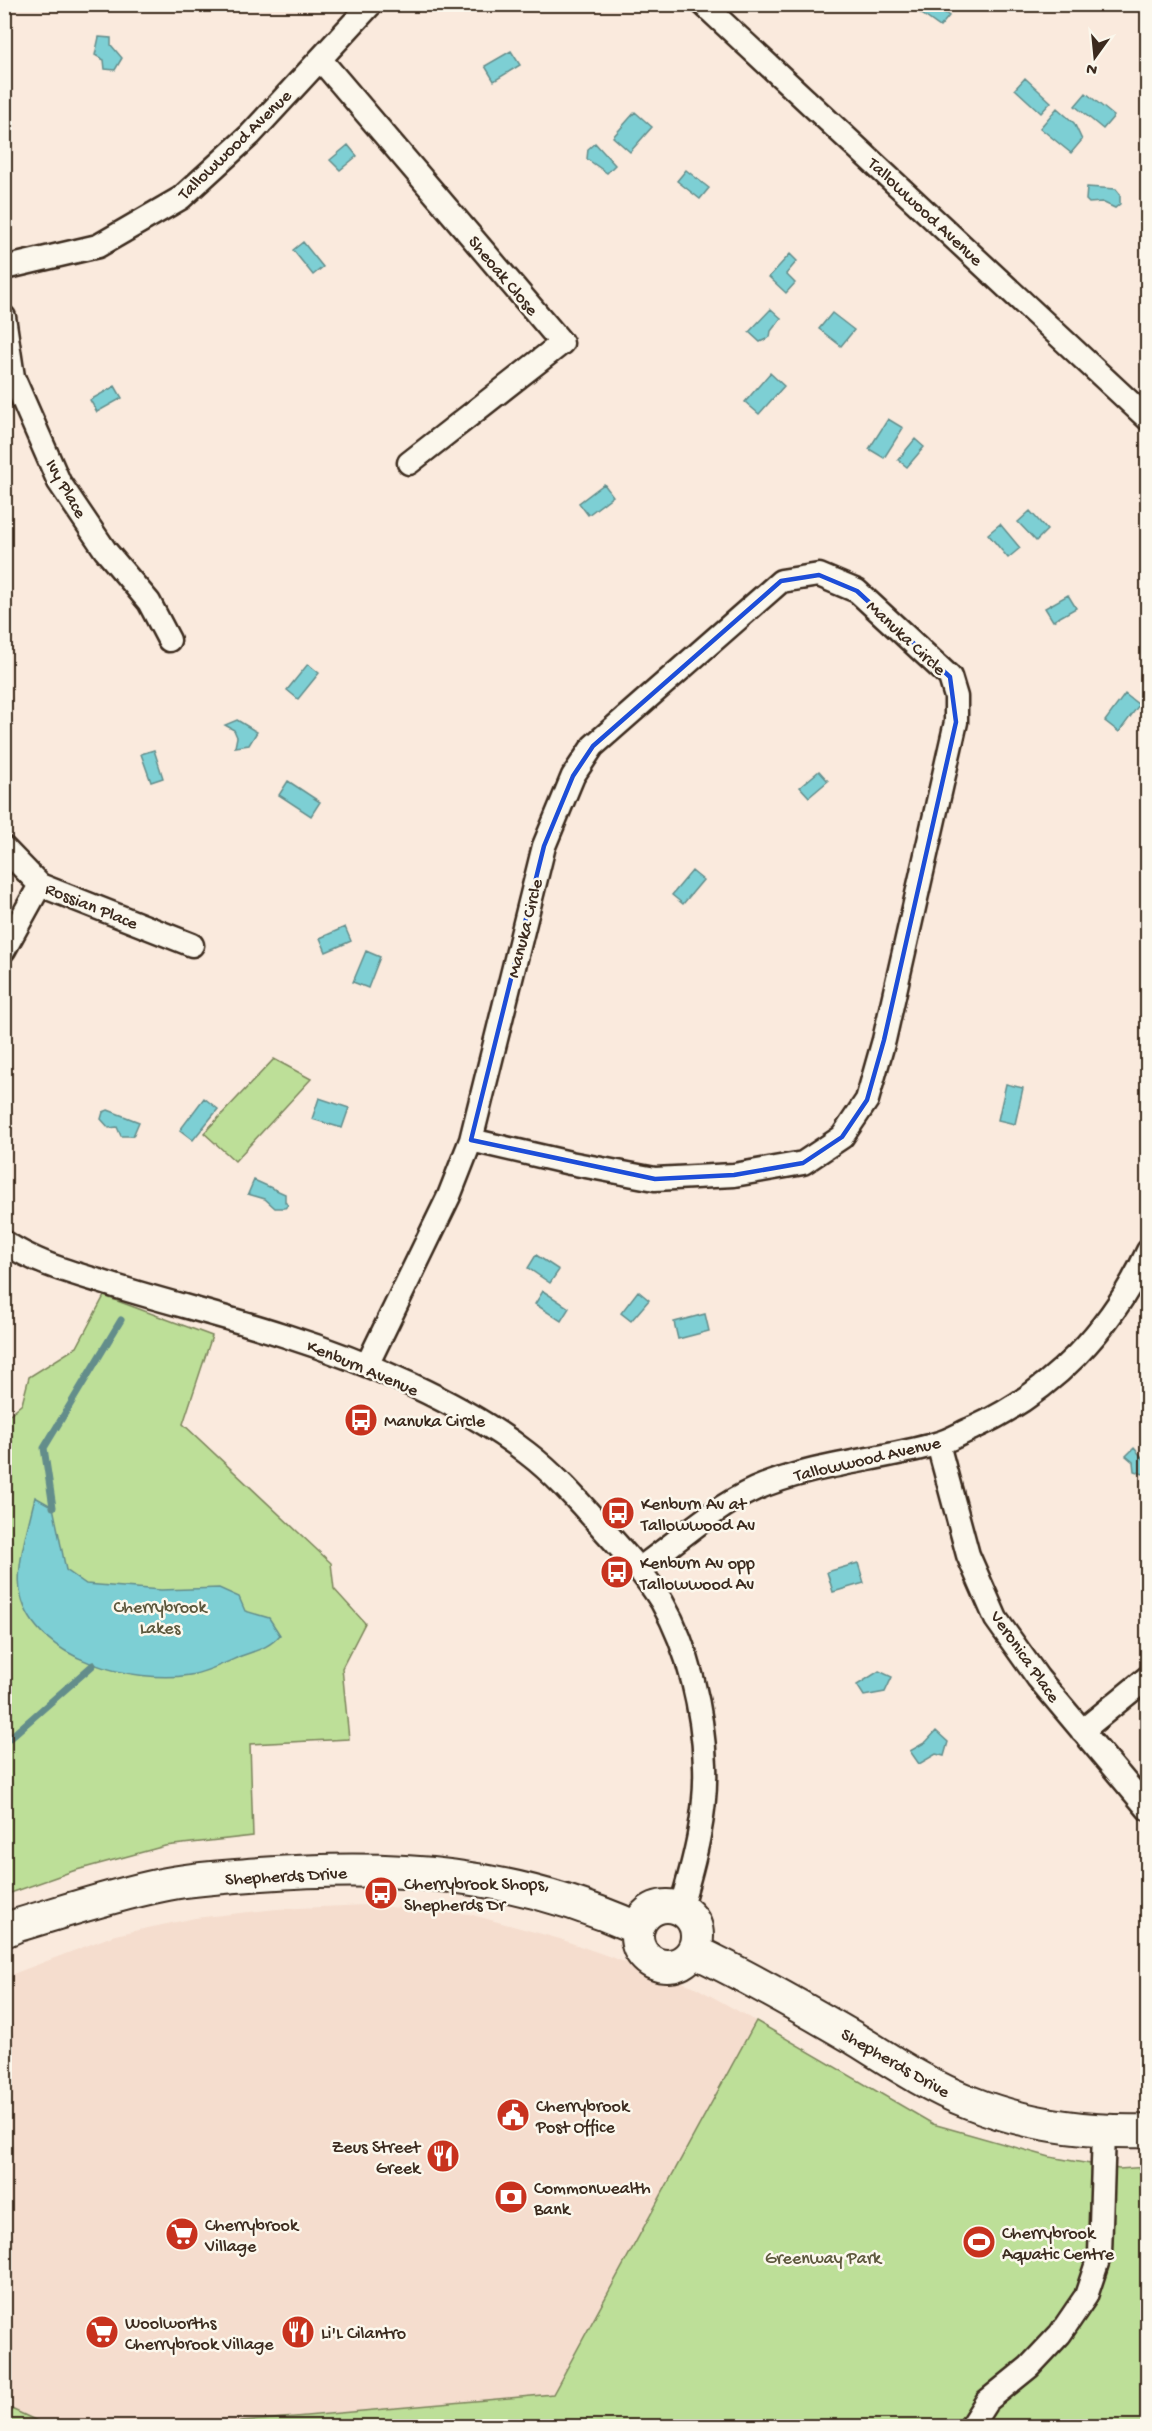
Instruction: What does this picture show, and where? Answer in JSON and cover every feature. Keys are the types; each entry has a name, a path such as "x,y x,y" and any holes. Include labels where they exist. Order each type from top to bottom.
{"main road":[{"name":"Shepherds Drive","path":"4,1931 18,1925 163,1885 301,1871 402,1871 457,1875 524,1888 586,1905 638,1928"},
{"path":"663,1906 680,1909 687,1913 696,1927 698,1935 694,1951 680,1964 660,1966 643,1955 636,1938 638,1928 641,1920 654,1909 663,1906"},
{"name":"Shepherds Drive","path":"694,1951 758,1981 934,2087 952,2095 1018,2117 1064,2128 1104,2132 1148,2131"}],"street":[{"name":"Tallowwood Avenue","path":"4,268 98,246 181,198 250,135 371,4"},
{"name":"Tallowwood Avenue","path":"703,4 1146,413"},
{"name":"Sheoak Close","path":"320,59 562,343 409,463"},
{"name":"Ivy Place","path":"4,317 13,377 59,482 105,550 149,602 169,640"},
{"name":"Manuka Circle","path":"367,1365 449,1196 471,1140 544,846 573,776 593,746 781,581 819,575 857,591 950,677 956,697 956,722 884,1040 867,1100 842,1137 803,1163 734,1175 655,1179 570,1163 471,1140"},
{"name":"Rossian Place","path":"4,848 40,885 192,945"},
{"path":"4,950 40,885"},
{"name":"Kenburn Avenue","path":"4,1242 40,1263 161,1301 281,1334 367,1365 477,1419 529,1454 571,1492 639,1569 662,1602 680,1637 696,1699 705,1763 699,1835 680,1909"},
{"name":"Tallowwood Avenue","path":"639,1569 727,1503 756,1489 803,1472 938,1444 1008,1412 1054,1378 1100,1332 1136,1277 1148,1251"},
{"name":"Veronica Place","path":"938,1444 968,1555 996,1619 1038,1678 1148,1809"},
{"path":"1082,1731 1148,1677"},
{"path":"971,2427 987,2401 1029,2367 1060,2334 1086,2296 1100,2254 1104,2132"}],"highlighted area":[{"path":"819,575 857,591 950,677 956,722 884,1040 867,1100 842,1137 803,1163 734,1175 655,1179 471,1140 544,846 573,776 593,746 781,581"}],"shaded area":[{"path":"366,1905 469,1914 560,1939 693,1986 756,2021 553,2394 190,2426 48,2426 5,2406 5,1977 115,1935 195,1918 277,1909"}],"green space":[{"path":"274,1059 311,1079 235,1161 204,1133"},
{"name":"Cherrybrook Lakes","path":"104,1296 212,1336 183,1424 331,1563 334,1589 365,1623 342,1668 349,1739 250,1744 253,1836 165,1846 73,1871 5,1895 4,1419 22,1404 29,1377 77,1347"},
{"name":"Greenway Park","path":"756,2021 933,2124 1050,2157 1119,2169 1147,2167 1147,2426 195,2426 553,2394"},
{"path":"5,2406 48,2426 5,2426"}],"water":[{"path":"919,4 934,5 949,16 940,27 915,9"},
{"path":"99,37 111,38 111,45 122,58 115,70 105,69 104,60 95,55"},
{"path":"511,51 520,65 494,81 485,66"},
{"path":"1025,78 1051,102 1041,113 1015,89"},
{"path":"1086,93 1114,116 1103,129 1075,106"},
{"path":"1057,108 1074,123 1082,140 1071,153 1040,128"},
{"path":"635,112 652,127 630,152 613,137"},
{"path":"595,143 615,165 607,173 587,159 588,149"},
{"path":"348,145 357,156 340,170 330,160"},
{"path":"686,170 709,188 700,199 677,181"},
{"path":"1087,187 1116,189 1120,194 1120,204 1115,208 1102,202 1089,203 1086,200"},
{"path":"303,242 323,267 313,275 293,250"},
{"path":"790,254 797,261 786,274 795,283 786,293 769,277"},
{"path":"771,309 781,318 771,331 770,337 760,342 749,332"},
{"path":"832,313 854,330 841,346 819,329"},
{"path":"770,373 784,386 759,414 745,402"},
{"path":"115,386 122,398 97,412 90,400"},
{"path":"888,419 903,428 884,458 869,449"},
{"path":"915,439 924,447 907,467 898,460"},
{"path":"604,484 613,496 588,515 579,503"},
{"path":"1030,511 1047,530 1036,541 1018,522"},
{"path":"1000,524 1020,548 1008,558 988,534"},
{"path":"1068,595 1076,608 1053,621 1045,608"},
{"path":"308,664 319,673 298,699 287,690"},
{"path":"1125,694 1139,705 1119,732 1105,721"},
{"path":"237,720 257,732 249,745 235,747 237,737 234,730 225,725"},
{"path":"154,750 163,778 151,782 141,754"},
{"path":"819,771 828,781 809,797 800,787"},
{"path":"288,781 320,802 311,816 279,795"},
{"path":"692,871 703,880 683,904 672,895"},
{"path":"345,927 351,941 326,952 320,938"},
{"path":"366,951 380,957 368,988 353,982"},
{"path":"1006,1084 1023,1088 1015,1124 998,1120"},
{"path":"204,1098 218,1109 193,1140 180,1130"},
{"path":"319,1098 349,1108 342,1128 312,1119"},
{"path":"108,1110 139,1122 133,1136 121,1136 117,1127 109,1128 101,1119 103,1112"},
{"path":"254,1180 285,1194 285,1202 288,1205 285,1208 275,1208 265,1199 248,1194"},
{"path":"536,1255 559,1270 550,1283 528,1268"},
{"path":"543,1291 569,1308 561,1321 535,1304"},
{"path":"638,1291 649,1300 631,1321 621,1313"},
{"path":"705,1314 709,1331 678,1339 674,1322"},
{"path":"1134,1448 1147,1463 1147,1470 1143,1474 1134,1471 1133,1462 1126,1456"},
{"path":"35,1497 53,1507 66,1570 86,1584 161,1590 219,1588 239,1597 245,1611 269,1618 280,1635 272,1643 262,1648 209,1670 190,1675 167,1677 116,1671 90,1663 66,1651 46,1637 30,1618 21,1596 19,1573"},
{"path":"858,1563 864,1583 833,1592 827,1572"},
{"path":"879,1671 892,1677 885,1692 864,1696 857,1685"},
{"path":"936,1731 948,1742 944,1756 936,1754 919,1764 910,1751 926,1742"}],"waterway":[{"path":"53,1507 44,1448 121,1320"},
{"path":"4,1743 93,1665"}],"place":[{"name":"Manuka Circle","path":"361,1420"},
{"name":"Kenburn Av at Tallowwood Av","path":"618,1513"},
{"name":"Kenburn Av opp Tallowwood Av","path":"617,1572"},
{"name":"Cherrybrook Shops, Shepherds Dr","path":"381,1893"},
{"name":"Cherrybrook Post Office","path":"513,2115"},
{"name":"Zeus Street Greek","path":"443,2156"},
{"name":"Commonwealth Bank","path":"511,2197"},
{"name":"Cherrybrook Village","path":"182,2234"},
{"name":"Cherrybrook Aquatic Centre","path":"979,2242"},
{"name":"Woolworths Cherrybrook Village","path":"102,2332"},
{"name":"Li'L Cilantro","path":"298,2332"}]}
